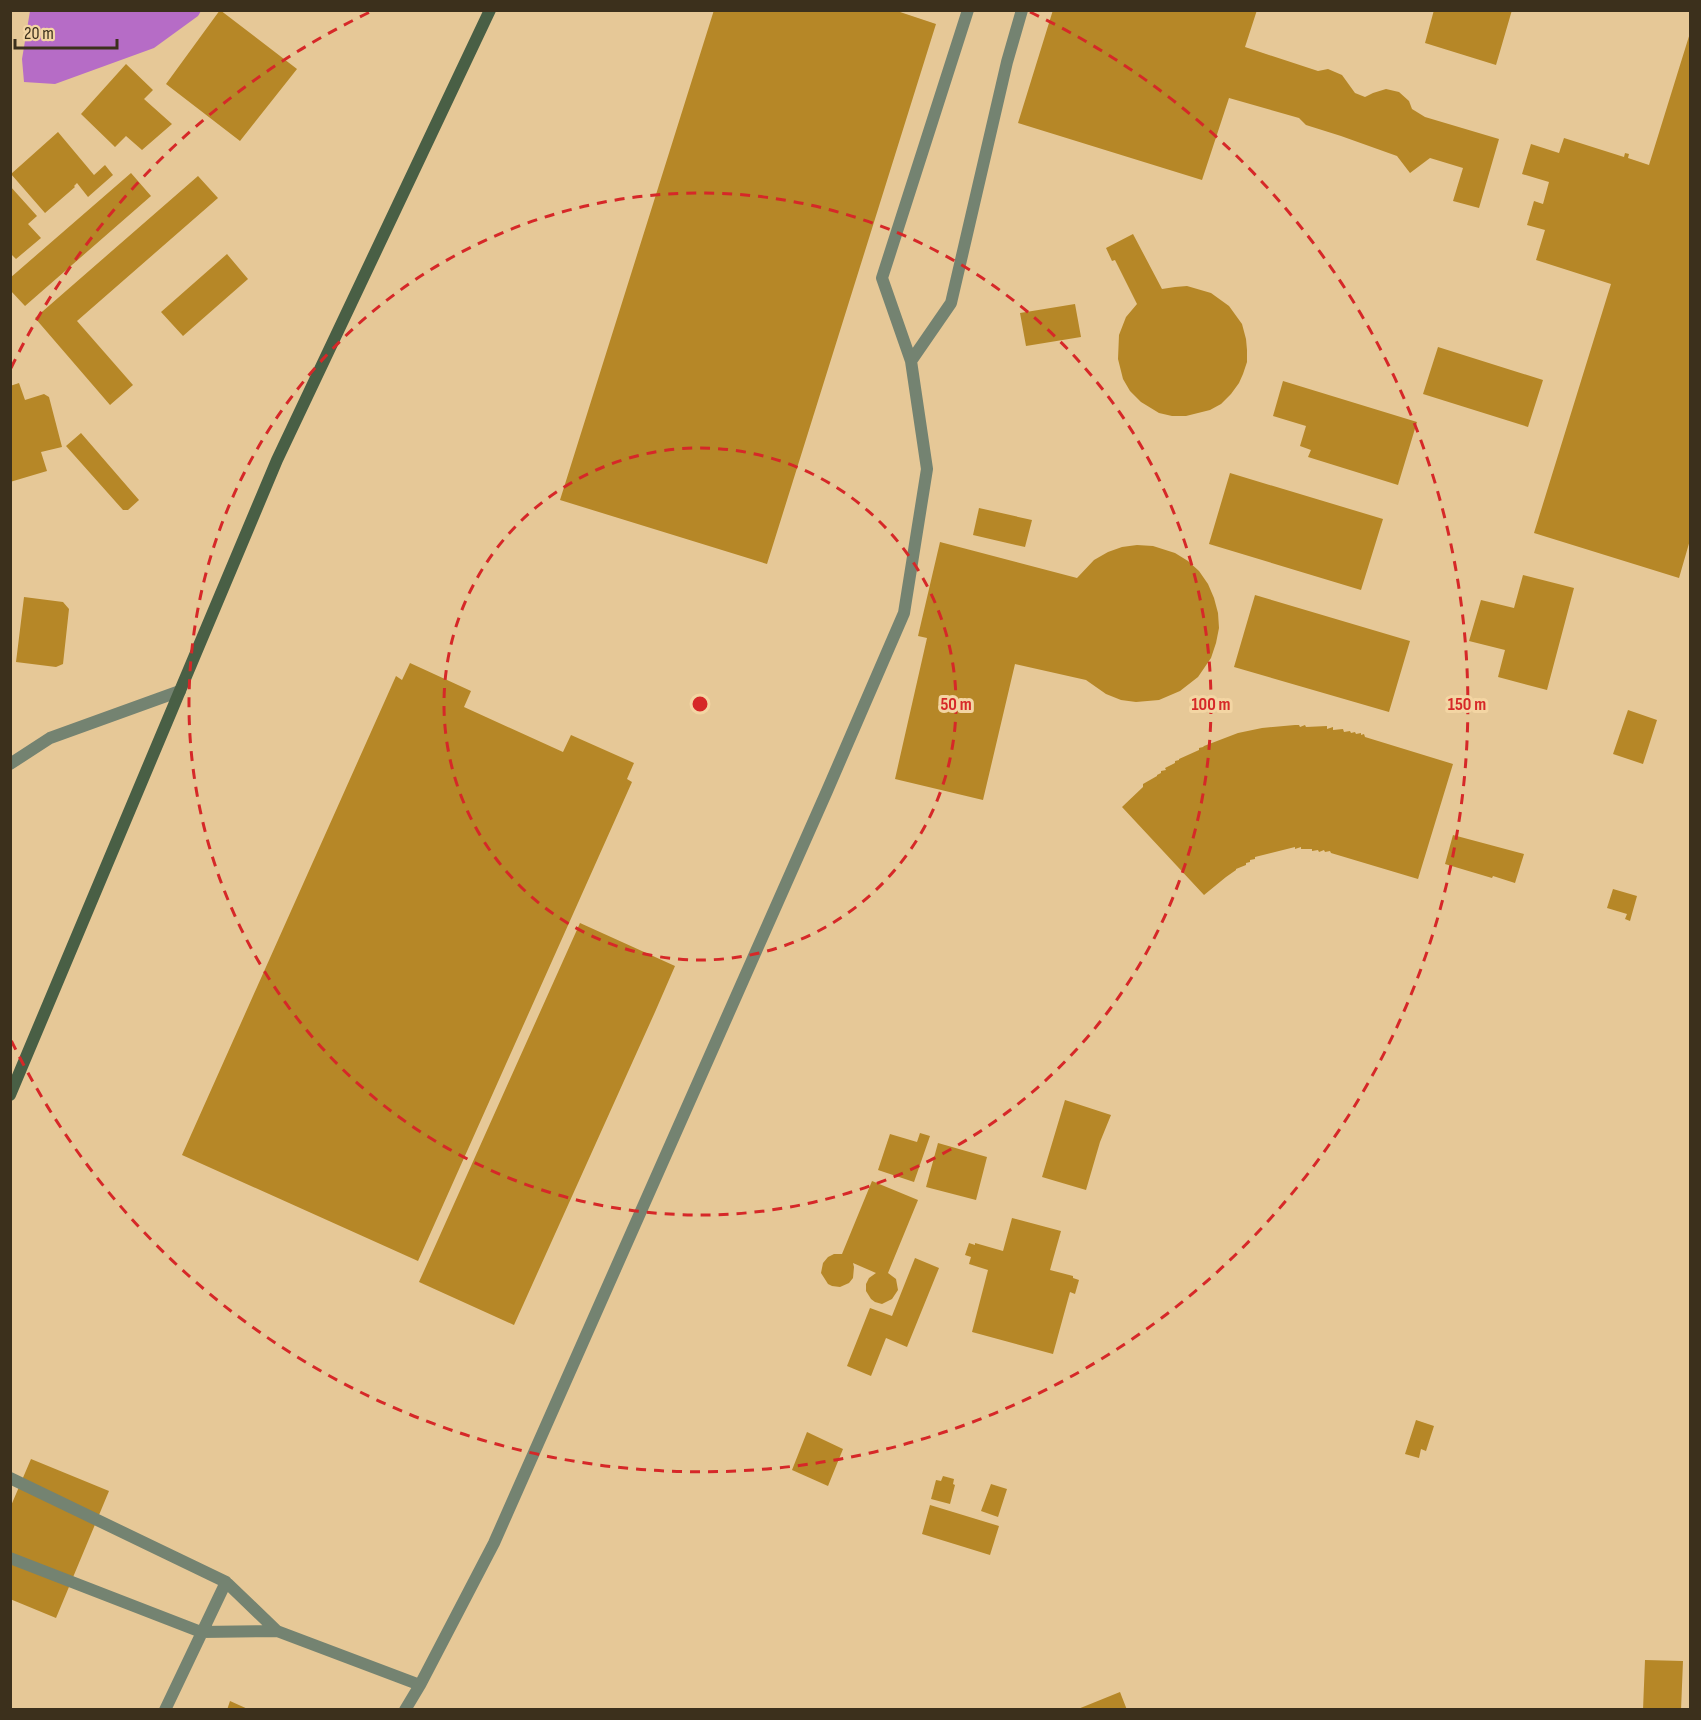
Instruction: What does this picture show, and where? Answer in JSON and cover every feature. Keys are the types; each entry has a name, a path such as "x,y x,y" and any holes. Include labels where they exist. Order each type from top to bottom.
{"main road":[{"path":"10,1095 277,460 490,10"}],"street":[{"path":"405,1710 499,1532 904,613 927,469 911,361 882,278 968,10"},
{"path":"911,361 951,303 1007,62 1022,10"},
{"path":"10,764 50,738 180,691"},
{"path":"10,1478 226,1582 277,1631"},
{"path":"10,1558 201,1632 277,1631 420,1685"},
{"path":"165,1710 226,1582"}],"shaded area":[{"path":"30,10 201,11 198,16 154,48 55,84 24,82 22,59"}],"building":[{"path":"220,10 297,69 240,141 166,84"},
{"path":"714,10 894,10 936,24 767,564 560,500"},
{"path":"1053,10 1257,10 1245,47 1318,71 1328,69 1342,75 1355,93 1365,97 1386,89 1399,92 1409,101 1412,109 1425,117 1499,139 1479,208 1453,201 1463,168 1430,158 1410,173 1397,156 1306,125 1299,118 1229,98 1202,180 1018,123"},
{"path":"1434,10 1512,10 1496,65 1425,43"},
{"path":"1690,33 1690,540 1679,578 1534,533 1611,284 1536,260 1545,230 1527,225 1534,201 1543,204 1549,182 1522,174 1531,144 1559,153 1564,138 1624,157 1625,153 1629,154 1628,158 1649,165"},
{"path":"126,64 153,90 144,99 172,124 142,150 126,136 115,147 81,114"},
{"path":"58,132 94,175 105,165 113,175 88,197 77,183 45,213 11,174"},
{"path":"131,173 151,196 25,306 10,290 10,278"},
{"path":"198,176 218,198 77,321 133,385 110,405 35,318"},
{"path":"10,186 37,216 28,224 41,238 16,259 10,253"},
{"path":"1133,234 1162,289 1187,286 1211,293 1229,306 1242,324 1247,350 1247,362 1243,374 1231,394 1221,404 1210,410 1186,416 1159,413 1141,402 1130,391 1123,379 1118,359 1119,335 1126,317 1137,304 1115,260 1112,261 1106,248"},
{"path":"227,254 248,279 183,336 161,312"},
{"path":"1075,304 1081,337 1026,346 1020,313"},
{"path":"1438,347 1543,380 1528,427 1423,394"},
{"path":"1283,381 1417,422 1398,485 1308,457 1311,450 1300,446 1306,426 1273,416"},
{"path":"19,383 25,400 44,394 49,397 62,447 41,452 47,471 10,482 10,386"},
{"path":"81,433 139,500 128,510 123,510 66,446"},
{"path":"1230,473 1383,519 1361,590 1209,544"},
{"path":"979,508 1032,520 1025,547 973,535"},
{"path":"940,542 1077,578 1094,560 1122,547 1153,546 1175,553 1199,571 1214,598 1219,628 1211,658 1198,677 1180,691 1159,700 1136,702 1121,700 1106,694 1086,680 1015,664 983,800 895,779 927,638 918,636"},
{"path":"1523,575 1574,588 1547,690 1498,677 1505,650 1469,641 1481,600 1514,608"},
{"path":"1255,595 1410,641 1389,712 1234,667"},
{"path":"24,597 63,602 69,609 63,664 56,667 16,662"},
{"path":"410,663 471,691 464,707 563,752 571,735 634,763 627,779 632,782 418,1261 182,1155 396,676 402,680"},
{"path":"1628,710 1657,720 1643,764 1613,754"},
{"path":"1299,725 1300,727 1305,725 1306,727 1327,726 1327,729 1333,727 1333,730 1343,729 1344,732 1361,733 1365,737 1453,764 1418,879 1330,851 1319,852 1318,850 1312,851 1312,849 1301,849 1301,847 1295,849 1295,847 1255,857 1204,895 1122,807 1143,787 1143,784 1166,770 1165,768 1175,761 1199,748 1238,733 1262,728"},
{"path":"1453,835 1524,854 1515,883 1445,864"},
{"path":"1613,889 1637,896 1630,921 1625,919 1627,914 1607,908"},
{"path":"580,923 675,966 514,1325 419,1282"},
{"path":"1065,1100 1111,1115 1100,1142 1086,1190 1042,1177"},
{"path":"920,1133 930,1136 914,1182 878,1170 890,1134 917,1142"},
{"path":"938,1143 987,1157 976,1200 926,1187"},
{"path":"872,1181 918,1200 888,1273 896,1279 898,1290 892,1299 882,1304 871,1299 866,1291 869,1278 876,1273 853,1263 853,1278 849,1283 840,1287 828,1284 821,1273 823,1263 828,1257 842,1254"},
{"path":"1012,1218 1061,1231 1050,1270 1073,1276 1079,1280 1075,1294 1070,1292 1053,1354 972,1332 988,1270 969,1264 971,1257 965,1255 969,1243 1003,1251"},
{"path":"915,1258 939,1268 907,1347 886,1338 871,1376 847,1366 870,1308 892,1316"},
{"path":"1416,1420 1434,1426 1426,1451 1421,1449 1419,1458 1405,1454"},
{"path":"807,1432 843,1449 828,1486 792,1470"},
{"path":"31,1459 109,1491 56,1618 10,1599 10,1508"},
{"path":"943,1476 954,1479 953,1484 955,1485 950,1504 931,1499 936,1480 941,1481"},
{"path":"991,1484 1007,1489 998,1517 981,1511"},
{"path":"930,1505 999,1526 990,1555 922,1534"},
{"path":"1645,1660 1683,1661 1681,1710 1643,1710"},
{"path":"1120,1692 1127,1710 1078,1710 1078,1709"},
{"path":"230,1701 250,1710 227,1710"}]}
